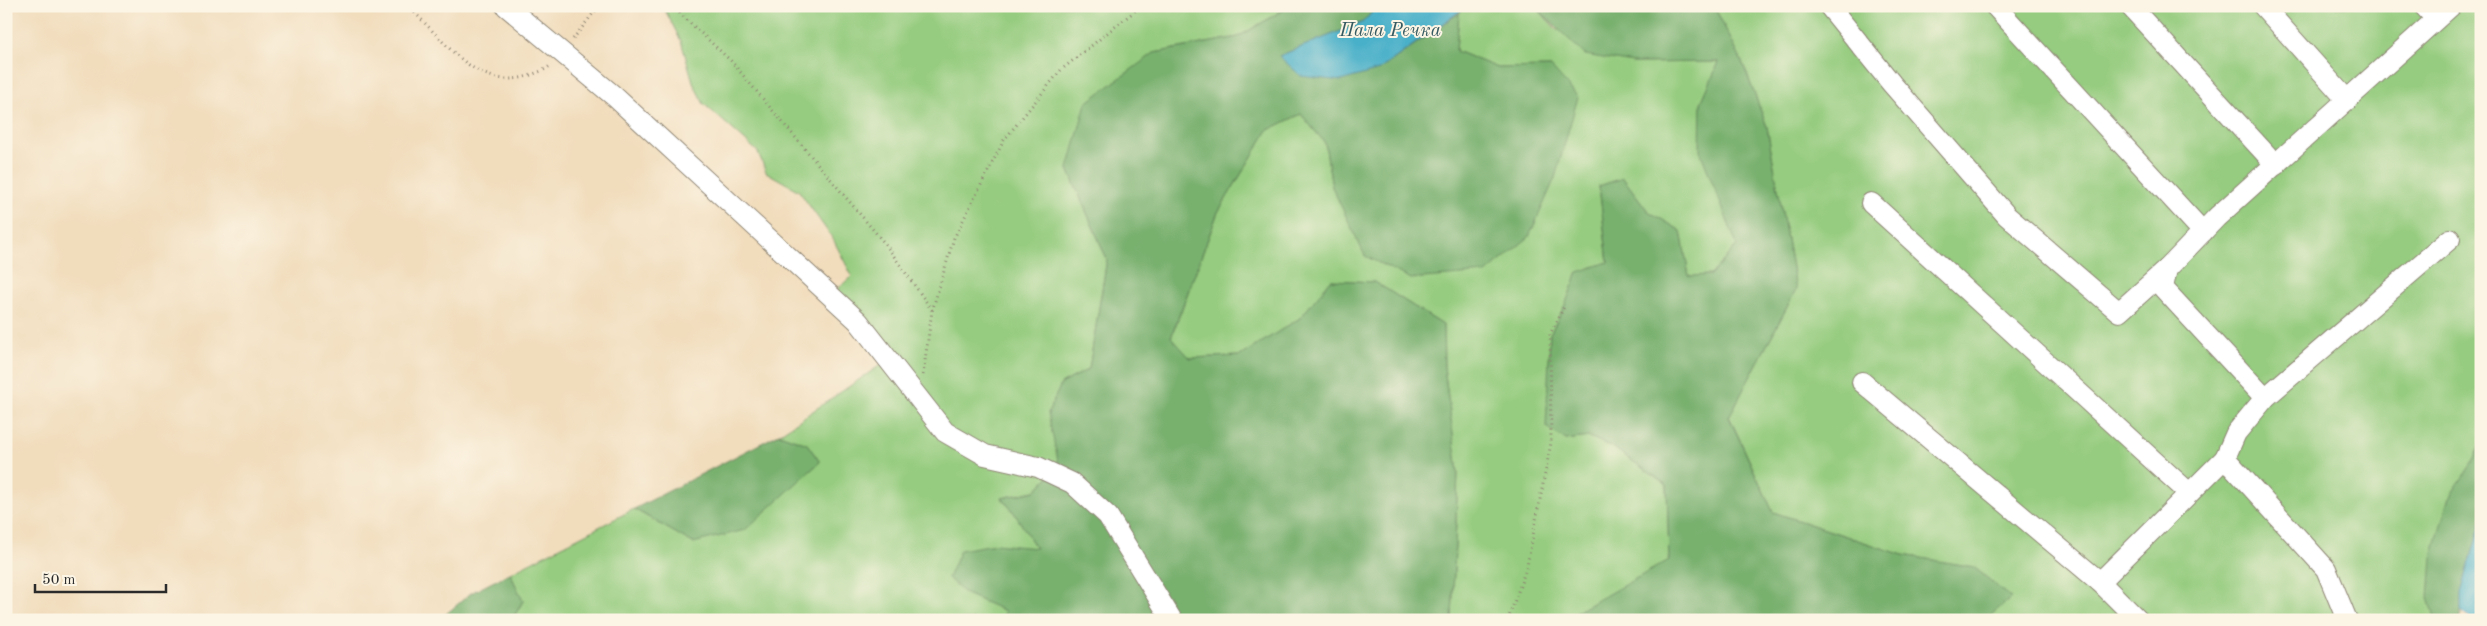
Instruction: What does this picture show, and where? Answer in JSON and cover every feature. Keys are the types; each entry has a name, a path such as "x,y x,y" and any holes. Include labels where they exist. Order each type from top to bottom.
{"street":[{"path":"506,6 614,96 858,321 945,432 985,455 1038,468 1072,483 1108,516 1172,620"},
{"path":"1829,6 1892,84 2007,216 2119,312 2347,100 2437,11"},
{"path":"1995,6 2203,232"},
{"path":"2130,6 2276,165"},
{"path":"2263,6 2347,100"},
{"path":"1870,203 2189,493"},
{"path":"2100,582 2225,458 2236,433 2265,398 2450,239"},
{"path":"2167,269 2163,288 2265,398"},
{"path":"1862,382 2100,582 2138,620"},
{"path":"2225,458 2326,569 2347,620"}],"path":[{"path":"407,6 466,65 494,77 522,78 548,68 563,53 592,12 599,6"},
{"path":"672,6 731,60 886,244 932,311"},
{"path":"919,398 932,311 954,238 1004,140 1061,70 1141,6"},
{"path":"1508,620 1527,566 1551,443 1550,334 1565,305"}],"green space":[{"path":"663,6 1290,6 1238,37 1154,53 1068,169 1107,259 1089,369 1061,384 1059,466 1035,491 1002,498 1015,514 1037,549 995,544 964,593 1006,611 1003,620 512,620 523,601 510,573 634,509 693,543 782,494 820,462 807,444 779,434 888,360 825,300 852,276 833,239 799,191 766,172 758,152 704,104 694,85 681,41"},
{"path":"1290,6 1378,6 1363,22 1279,56 1379,70 1459,13 1456,51 1498,68 1551,67 1578,97 1555,178 1529,237 1486,273 1411,279 1365,256 1332,187 1325,143 1301,114 1268,130 1218,212 1171,337 1190,358 1240,356 1300,318 1331,280 1375,282 1443,325 1444,367 1458,472 1452,620 1003,620 1005,611 964,593 948,578 960,550 995,544 1036,548 1015,514 1002,498 1035,491 1059,466 1048,413 1061,384 1089,369 1107,259 1068,169 1086,103 1154,53 1238,37"},
{"path":"1467,6 1535,6 1556,29 1633,63 1720,62 1701,103 1728,217 1737,245 1711,275 1689,276 1681,231 1648,211 1623,178 1599,186 1608,262 1565,305 1550,334 1566,440 1589,437 1611,446 1667,485 1669,561 1569,616 1567,620 1452,620 1458,472 1444,367 1443,325 1375,282 1331,280 1300,318 1240,356 1189,358 1171,338 1218,212 1268,130 1301,114 1325,143 1332,187 1551,67 1498,68 1456,51 1459,13"},
{"path":"1535,6 1714,6 1743,64 1767,127 1796,290 1729,417 1773,512 1903,555 1974,567 2011,598 1985,620 1567,620 1569,616 1669,560 1667,485 1611,446 1589,437 1566,440 1546,427 1550,334 1565,305 1578,272 1608,262 1599,186 1623,178 1648,211 1681,231 1689,276 1711,275 1737,245 1700,151 1701,103 1719,62 1633,63 1585,55"},
{"path":"1714,6 2481,6 2481,370 2478,383 2481,390 2481,442 2476,459 2448,499 2429,597 2436,620 1985,620 2010,598 1974,567 1903,555 1773,512 1729,416 1796,290 1767,127 1743,64"},
{"path":"779,434 807,444 820,462 745,530 693,543 634,509"},
{"path":"2481,442 2481,523 2461,593 2461,620 2436,620 2429,598 2432,557 2448,499 2475,459"},
{"path":"510,573 523,601 512,620 439,620 471,593"}],"water":[{"name":"Пала Речка","path":"1378,6 1467,6 1379,70 1341,81 1301,76 1279,56 1363,22"},
{"path":"2481,523 2481,620 2472,620 2461,611 2461,593"}]}
